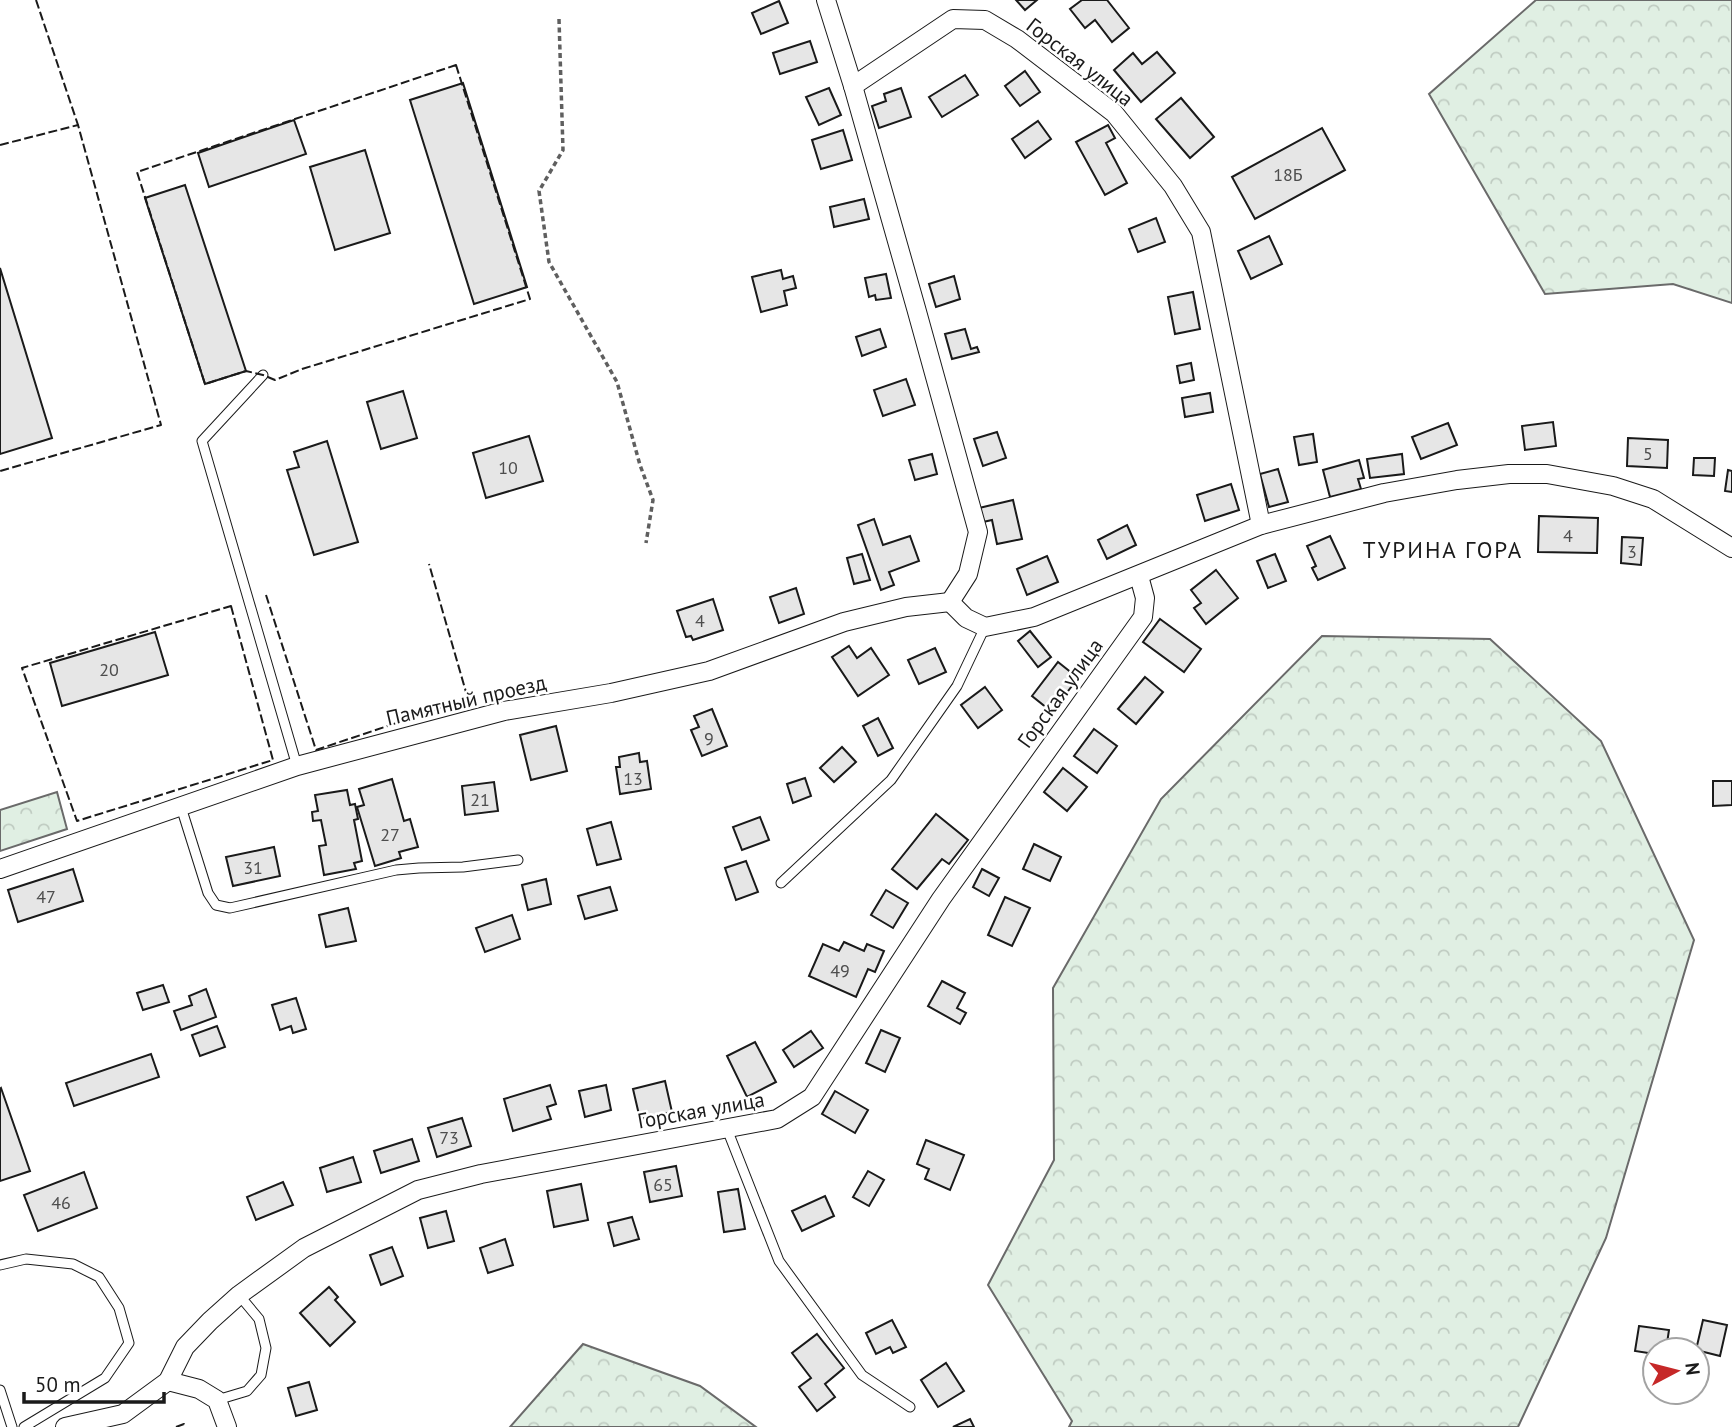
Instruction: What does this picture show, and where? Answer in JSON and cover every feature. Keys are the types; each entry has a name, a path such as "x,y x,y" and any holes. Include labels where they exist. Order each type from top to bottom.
{"street":[{"path":"826,0 853,86 978,532 968,574 950,602 966,618 985,627 1034,617 1261,525 1384,493 1509,474 1547,474 1613,486 1653,499 1732,548"},
{"name":"Горская улица","path":"853,86 953,19 985,20 1017,39 1114,113 1172,186 1201,232 1261,525"},
{"name":"Горская улица","path":"65,1427 123,1414 169,1381 185,1347 239,1295 304,1248 418,1190 481,1174 778,1119 812,1097 940,900 1143,617 1145,598 1139,576"},
{"name":"Памятный проезд","path":"0,869 297,766 504,711 611,693 709,671 844,622 906,607 950,602"},
{"path":"169,1381 199,1389 217,1400 227,1427"}],"lane":[{"path":"263,375 202,441 297,766"},
{"path":"781,883 891,780 957,686 985,627"},
{"path":"181,807 208,893 216,905 230,908 396,870 463,867 518,860"},
{"path":"727,1129 779,1261 862,1375 911,1407"},
{"path":"0,1265 26,1259 73,1264 99,1277 119,1308 129,1343 105,1378 24,1427"},
{"path":"217,1400 247,1391 261,1375 267,1348 258,1319 239,1295"},
{"path":"0,1390 12,1427"}],"path":[{"path":"559,19 563,150 539,191 549,262 617,382 640,465 653,500 646,544"}],"green space":[{"path":"1536,0 1732,0 1732,303 1673,284 1545,294 1429,94"},
{"path":"1322,636 1490,639 1601,741 1694,940 1606,1238 1518,1427 1069,1427 1072,1421 988,1285 1054,1160 1053,988 1161,799"},
{"path":"57,792 67,829 0,851 0,810"},
{"path":"583,1344 700,1386 756,1427 510,1427"}],"building":[{"path":"1016,0 1037,0 1025,10"},
{"path":"1082,0 1107,0 1129,28 1112,42 1095,20 1085,28 1070,9"},
{"path":"779,1 788,23 761,34 752,13"},
{"path":"810,41 817,62 780,74 773,53"},
{"path":"1157,52 1175,73 1141,102 1114,70 1133,53 1142,64"},
{"path":"1025,71 1040,92 1020,106 1005,86"},
{"path":"965,75 978,95 942,117 929,97"},
{"path":"463,83 527,287 474,304 410,100"},
{"path":"829,88 841,115 819,125 806,97"},
{"path":"901,88 911,117 879,128 872,106 886,101 884,94"},
{"path":"1181,98 1214,137 1190,158 1156,119"},
{"path":"294,120 306,154 209,187 198,153"},
{"path":"1038,121 1051,139 1025,158 1012,139"},
{"path":"1108,125 1115,138 1106,143 1127,183 1105,195 1076,142"},
{"path":"1322,128 1345,170 1255,219 1232,177"},
{"path":"843,130 852,160 821,169 812,140"},
{"path":"365,150 390,233 335,250 310,167"},
{"path":"185,185 246,371 205,384 145,198"},
{"path":"864,199 869,219 834,227 830,207"},
{"path":"1156,218 1165,242 1138,252 1129,229"},
{"path":"1269,236 1282,264 1251,279 1238,251"},
{"path":"0,268 52,438 0,454"},
{"path":"781,270 783,279 793,276 796,288 784,291 787,305 761,312 752,277"},
{"path":"886,274 891,298 876,300 875,295 869,297 865,278"},
{"path":"954,276 960,299 936,307 929,284"},
{"path":"1193,292 1200,329 1175,334 1168,297"},
{"path":"880,329 886,347 862,356 856,337"},
{"path":"965,329 971,349 977,347 979,352 952,359 945,334"},
{"path":"1191,363 1194,380 1180,383 1177,366"},
{"path":"906,379 915,405 883,416 874,390"},
{"path":"403,391 417,438 381,449 367,402"},
{"path":"1210,393 1213,412 1185,417 1182,398"},
{"path":"1553,422 1556,446 1525,450 1522,426"},
{"path":"1448,423 1457,445 1421,459 1412,437"},
{"path":"997,432 1006,458 983,466 974,439"},
{"path":"1313,434 1317,462 1299,465 1294,437"},
{"path":"529,436 543,481 486,498 473,453"},
{"path":"1628,438 1668,440 1667,468 1627,466"},
{"path":"327,441 358,542 314,555 287,470 299,467 294,452"},
{"path":"932,454 937,474 915,480 909,460"},
{"path":"1402,454 1404,474 1370,478 1367,459"},
{"path":"1694,458 1715,458 1714,476 1693,475"},
{"path":"1359,460 1364,478 1358,479 1361,489 1330,497 1323,470"},
{"path":"1278,469 1288,502 1269,507 1260,474"},
{"path":"1728,470 1732,471 1732,492 1725,491"},
{"path":"1231,484 1239,510 1205,521 1197,495"},
{"path":"1013,500 1022,539 997,544 992,520 983,522 979,508"},
{"path":"1539,516 1598,518 1597,553 1538,552"},
{"path":"874,519 883,545 910,536 919,561 889,572 894,585 881,590 858,525"},
{"path":"1127,525 1136,545 1107,559 1098,540"},
{"path":"1330,536 1345,568 1318,580 1312,568 1316,566 1307,546"},
{"path":"1622,537 1643,538 1641,565 1621,563"},
{"path":"862,554 870,580 854,584 847,558"},
{"path":"1275,554 1286,581 1268,588 1257,561"},
{"path":"1047,556 1058,582 1027,595 1017,569"},
{"path":"1216,570 1238,598 1206,624 1194,608 1201,603 1191,590"},
{"path":"796,588 804,614 779,623 770,597"},
{"path":"713,599 723,630 693,640 691,636 686,637 677,611"},
{"path":"1160,619 1201,649 1184,672 1143,642"},
{"path":"1030,631 1051,657 1038,667 1018,641"},
{"path":"155,632 168,675 62,706 50,663"},
{"path":"849,646 857,658 871,648 889,675 858,696 832,657"},
{"path":"935,648 946,672 919,684 908,660"},
{"path":"1058,662 1078,678 1052,712 1032,696"},
{"path":"1145,677 1163,692 1136,724 1118,709"},
{"path":"985,687 1002,710 978,728 961,705"},
{"path":"712,709 727,746 702,756 691,730 699,727 694,716"},
{"path":"878,718 893,748 878,756 863,726"},
{"path":"556,726 567,771 531,780 520,735"},
{"path":"1094,729 1117,746 1097,773 1074,756"},
{"path":"842,747 856,762 834,782 820,768"},
{"path":"639,753 640,762 647,761 651,789 620,794 616,767 620,767 619,757"},
{"path":"1063,768 1087,787 1067,811 1044,792"},
{"path":"805,778 811,796 793,803 787,784"},
{"path":"392,779 404,821 410,819 418,847 399,852 401,858 375,866 357,807 364,805 359,789"},
{"path":"1713,781 1732,781 1732,805 1713,806"},
{"path":"494,782 498,811 465,815 462,786"},
{"path":"347,790 350,805 355,804 358,819 354,820 362,861 354,863 356,869 324,875 319,846 326,845 321,820 313,821 312,812 318,811 315,795"},
{"path":"936,814 968,840 949,864 942,859 917,889 892,869"},
{"path":"760,817 769,840 742,850 733,827"},
{"path":"611,822 621,859 597,865 587,829"},
{"path":"1034,844 1061,857 1050,881 1023,869"},
{"path":"274,847 280,876 233,886 226,857"},
{"path":"746,861 758,892 736,900 725,868"},
{"path":"73,869 83,901 18,922 8,890"},
{"path":"982,869 999,878 989,896 973,887"},
{"path":"546,879 551,904 528,910 522,885"},
{"path":"610,887 617,910 585,919 578,896"},
{"path":"886,890 908,903 893,928 871,915"},
{"path":"1005,897 1030,908 1012,946 988,935"},
{"path":"348,908 356,941 326,947 319,915"},
{"path":"512,915 520,939 485,952 476,928"},
{"path":"844,942 864,951 867,944 884,951 875,972 868,969 856,997 809,976 823,944 839,951"},
{"path":"942,981 965,993 957,1008 966,1013 960,1024 928,1006"},
{"path":"163,985 169,1002 143,1010 137,993"},
{"path":"206,989 216,1017 181,1030 174,1011 192,1005 189,996"},
{"path":"296,998 306,1029 293,1033 291,1026 280,1030 272,1005"},
{"path":"217,1026 225,1047 200,1056 192,1035"},
{"path":"881,1030 900,1038 885,1072 866,1063"},
{"path":"811,1031 823,1048 794,1067 783,1050"},
{"path":"755,1042 776,1082 747,1097 727,1056"},
{"path":"151,1054 159,1077 74,1106 66,1083"},
{"path":"665,1081 672,1112 640,1119 633,1089"},
{"path":"550,1085 556,1104 547,1107 551,1119 513,1131 504,1099"},
{"path":"606,1085 611,1110 585,1117 579,1091"},
{"path":"0,1089 30,1171 0,1181"},
{"path":"835,1091 868,1110 855,1133 822,1114"},
{"path":"462,1118 471,1146 437,1157 428,1128"},
{"path":"412,1139 419,1161 381,1173 374,1151"},
{"path":"926,1140 964,1155 950,1190 925,1179 929,1169 917,1164"},
{"path":"353,1157 361,1182 327,1192 320,1168"},
{"path":"676,1166 682,1196 650,1202 644,1172"},
{"path":"868,1171 884,1180 869,1206 853,1197"},
{"path":"84,1172 97,1208 38,1231 24,1195"},
{"path":"283,1182 293,1205 256,1220 247,1197"},
{"path":"581,1184 588,1220 554,1227 547,1191"},
{"path":"738,1189 745,1229 724,1232 718,1192"},
{"path":"825,1196 834,1216 802,1231 792,1211"},
{"path":"446,1211 454,1241 428,1248 420,1218"},
{"path":"632,1217 639,1239 614,1246 608,1223"},
{"path":"505,1239 513,1265 488,1273 480,1248"},
{"path":"392,1247 403,1276 381,1285 370,1255"},
{"path":"329,1287 338,1297 335,1300 355,1322 330,1346 300,1313"},
{"path":"892,1320 906,1347 893,1353 890,1347 876,1354 866,1333"},
{"path":"1703,1320 1727,1325 1720,1356 1711,1354 1711,1336 1699,1336"},
{"path":"1639,1326 1669,1330 1668,1336 1641,1336 1641,1352 1635,1351"},
{"path":"817,1334 844,1368 825,1384 835,1397 817,1411 799,1387 811,1378 792,1353"},
{"path":"946,1363 964,1391 938,1407 921,1380"},
{"path":"309,1382 317,1410 296,1416 288,1388"},
{"path":"970,1419 974,1427 953,1427"}],"fence":[{"path":"36,0 78,125"},
{"path":"456,65 530,299 302,369 275,380 246,371 205,384 137,172 456,65"},
{"path":"0,145 78,125 161,425 0,471"},
{"path":"266,595 316,750 468,699 429,564"},
{"path":"231,606 273,760 77,821 22,668 231,606"},
{"path":"176,1427 184,1424 185,1427"}],"district":[{"name":"ТУРИНА ГОРА","path":"1443,549"}]}
